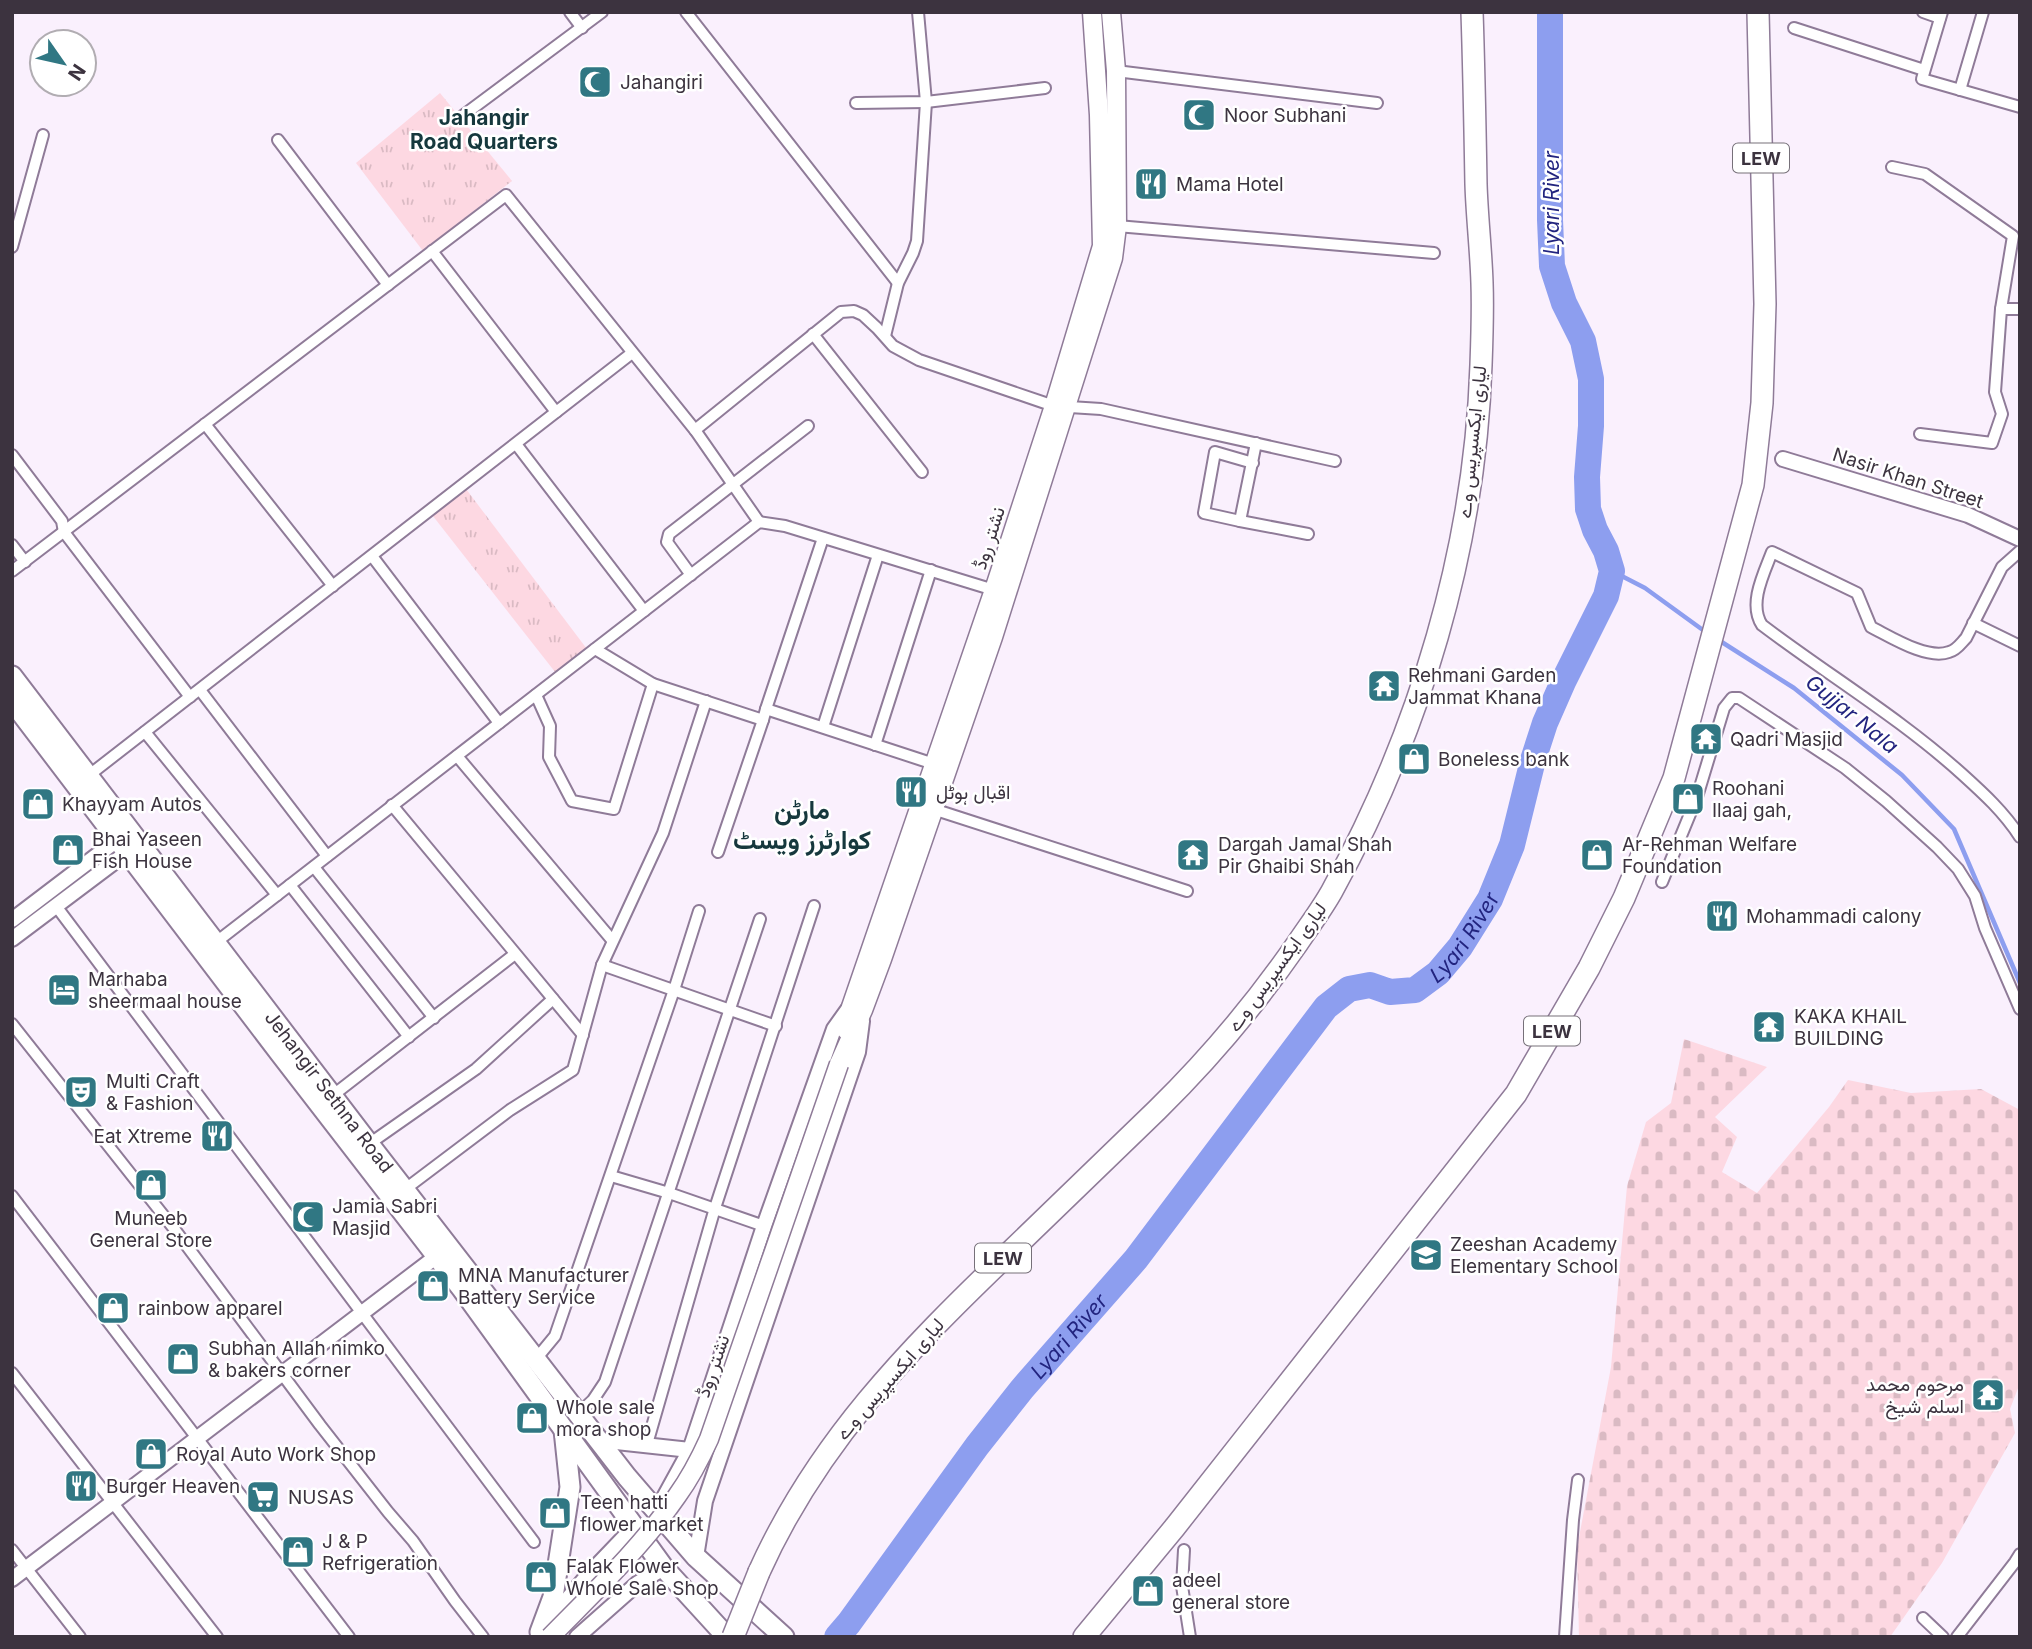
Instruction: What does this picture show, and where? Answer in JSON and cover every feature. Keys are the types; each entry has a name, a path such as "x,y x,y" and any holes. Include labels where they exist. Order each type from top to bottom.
{"highway":[{"name":"لیاری ایکسپریس وے","path":"726,1634 794,1503 841,1432 926,1333 1158,1109 1222,1041 1280,969 1330,895 1371,813 1407,728 1437,636 1461,538 1475,443 1481,368 1482,285 1476,189 1472,12"},
{"name":"LEW","path":"1084,1637 1175,1527 1516,1094 1589,968 1624,898 1670,790 1753,485 1762,403 1765,304 1758,12"},
{"name":"Jehangir Sethna Road","path":"12,676 88,776 129,841 279,1052 437,1256 664,1567 726,1634"},
{"name":"Jehangir Sethna Road","path":"12,701 215,943 656,1512 696,1557 784,1637"},
{"path":"542,1635 553,1597 570,1487 564,1430"}],"main road":[{"name":"نشتر روڈ","path":"853,1009 933,809 993,637 1060,406 1102,246 1093,12"},
{"name":"نشتر روڈ","path":"542,1635 651,1530 678,1496 709,1439 839,1064 853,1009 934,764 1113,258 1117,226 1116,71 1111,12"}],"street":[{"path":"570,12 582,28"},
{"path":"461,117 602,12"},
{"path":"686,12 898,283"},
{"path":"884,336 898,283 917,241 926,102 918,12"},
{"path":"1923,12 1941,15 1922,79 2020,107"},
{"path":"1960,90 1983,12"},
{"path":"1794,28 1924,70"},
{"path":"1116,71 1377,103"},
{"path":"856,103 926,102 1045,88"},
{"path":"12,247 43,135"},
{"path":"278,140 388,285"},
{"path":"1892,167 1925,174 2013,236 2001,309 1995,392 2001,414 1992,443 1920,434"},
{"path":"12,571 506,195 695,430 759,522 785,526 994,590"},
{"path":"1117,226 1434,253"},
{"path":"432,251 556,412"},
{"path":"2001,309 2020,309"},
{"path":"695,430 841,312 854,311 863,315 893,346 919,360 1060,406 1101,409 1335,461"},
{"path":"813,334 922,472"},
{"path":"88,776 632,353"},
{"path":"205,424 333,586"},
{"path":"691,575 667,542 672,531 808,426"},
{"path":"516,443 645,611"},
{"path":"1240,521 1256,443"},
{"path":"1253,463 1215,452 1204,513 1308,534"},
{"path":"12,455 62,521 64,532 190,697"},
{"name":"Nasir Khan Street","path":"1783,459 1968,515 2020,539"},
{"path":"215,943 759,522"},
{"path":"718,852 823,538"},
{"path":"12,545 24,562"},
{"path":"2020,551 2002,567 1958,647 1948,653 1918,651 1871,627 1857,593 1772,552 1759,587 1756,611 1756,617 1762,625 1885,712 1950,764 2008,819 2020,837"},
{"path":"822,727 878,555"},
{"path":"372,556 499,723"},
{"path":"875,745 931,570"},
{"path":"1973,623 2020,646"},
{"path":"595,649 653,684 706,701 822,727 934,764"},
{"path":"536,695 550,726 549,757 572,801 614,809 653,684"},
{"path":"200,690 327,856"},
{"path":"1662,883 1697,797 1724,708 1732,698 1739,698 1845,768 1886,801 1958,869 1975,896 1985,928 2020,1009"},
{"path":"404,1190 510,1110 573,1070 601,965 663,833 706,701"},
{"path":"145,732 277,895"},
{"path":"457,756 612,940"},
{"path":"391,805 583,1035"},
{"path":"933,809 1187,891"},
{"path":"12,939 57,906 129,841"},
{"path":"12,920 129,841"},
{"path":"314,867 434,1018"},
{"path":"290,886 409,1037"},
{"path":"57,906 534,1542"},
{"path":"647,1444 715,1208 814,906"},
{"path":"536,1359 555,1336 699,911"},
{"path":"578,1414 593,1400 606,1381 760,919"},
{"path":"332,1096 515,954"},
{"path":"601,965 776,1026"},
{"path":"369,1144 476,1069 553,999"},
{"name":"نشتر روڈ","path":"656,1512 690,1450 764,1226 834,1029 853,1009"},
{"name":"نشتر روڈ","path":"696,1557 705,1501 858,1052 853,1009"},
{"path":"12,1024 175,1230 282,1374 413,1541 483,1637"},
{"path":"611,1176 669,1192 764,1226"},
{"path":"12,1196 349,1637"},
{"path":"12,1579 437,1256"},
{"path":"12,1373 217,1637"},
{"path":"598,1440 690,1450"},
{"path":"1565,1637 1578,1480"},
{"path":"542,1635 588,1575 634,1527"},
{"path":"12,1550 80,1637"},
{"path":"1184,1550 1182,1586 1190,1637"},
{"path":"1957,1637 2020,1553"},
{"path":"577,1637 638,1583 664,1567"},
{"path":"588,1575 615,1602"},
{"path":"1923,1618 1943,1637"}],"green space":[{"path":"440,93 512,181 423,251 356,163"},
{"path":"463,485 590,653 559,677 429,511"},
{"path":"1684,1039 1767,1067 1715,1117 1737,1137 1722,1172 1757,1193 1829,1107 1848,1080 1911,1093 1981,1089 2020,1110 2020,1383 2010,1409 2015,1433 1942,1563 1890,1637 1579,1637 1577,1548 1611,1367 1627,1186 1646,1122 1671,1103"}],"waterway":[{"name":"Lyari River","path":"837,1637 977,1446 1022,1389 1136,1259 1326,1007 1349,989 1370,985 1390,992 1415,990 1438,973 1460,947 1490,899 1512,845 1545,723 1606,596 1612,571 1588,509 1591,379 1583,341 1564,303 1552,266 1550,12"},
{"name":"Gujjar Nala","path":"1612,571 1645,588 1707,633"},
{"name":"Gujjar Nala","path":"1717,639 1794,688 1902,775 1954,829 2020,983"}],"place":[{"name":"Jahangiri","path":"595,82"},
{"name":"Noor Subhani","path":"1199,115"},
{"name":"Mama Hotel","path":"1151,184"},
{"name":"Rehmani Garden Jammat Khana","path":"1384,686"},
{"name":"Qadri Masjid","path":"1706,739"},
{"name":"Boneless bank","path":"1414,759"},
{"name":"اقبال ہوٹل","path":"911,792"},
{"name":"Roohani Ilaaj gah,","path":"1688,799"},
{"name":"Khayyam Autos","path":"38,804"},
{"name":"Bhai Yaseen Fish House","path":"68,850"},
{"name":"Dargah Jamal Shah Pir Ghaibi Shah","path":"1193,855"},
{"name":"Ar-Rehman Welfare Foundation","path":"1597,855"},
{"name":"Mohammadi calony","path":"1722,916"},
{"name":"Marhaba sheermaal house","path":"64,990"},
{"name":"KAKA KHAIL BUILDING","path":"1769,1027"},
{"name":"Multi Craft & Fashion","path":"81,1092"},
{"name":"Eat Xtreme","path":"217,1136"},
{"name":"Muneeb General Store","path":"151,1185"},
{"name":"Jamia Sabri Masjid","path":"308,1217"},
{"name":"Zeeshan Academy Elementary School","path":"1426,1255"},
{"name":"MNA Manufacturer Battery Service","path":"433,1286"},
{"name":"rainbow apparel","path":"113,1308"},
{"name":"Subhan Allah nimko & bakers corner","path":"183,1359"},
{"name":"مرحوم محمد اسلم شیخ","path":"1988,1395"},
{"name":"Whole sale mora shop","path":"532,1418"},
{"name":"Royal Auto Work Shop","path":"151,1454"},
{"name":"Burger Heaven","path":"81,1486"},
{"name":"NUSAS","path":"263,1497"},
{"name":"Teen hatti flower market","path":"555,1513"},
{"name":"J & P Refrigeration","path":"298,1552"},
{"name":"Falak Flower Whole Sale Shop","path":"541,1577"},
{"name":"adeel general store","path":"1148,1591"}],"district":[{"name":"Jahangir Road Quarters","path":"484,129"},
{"name":"مارٹن کوارٹرز ویسٹ","path":"802,824"}]}
